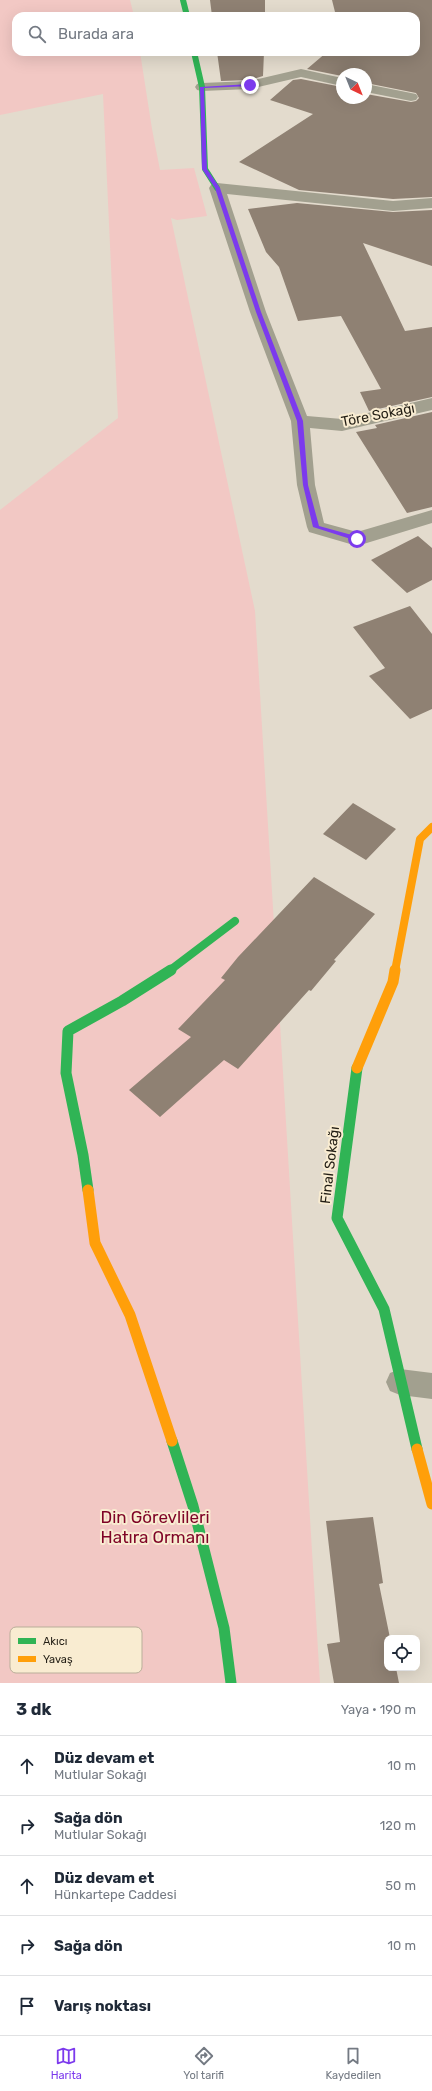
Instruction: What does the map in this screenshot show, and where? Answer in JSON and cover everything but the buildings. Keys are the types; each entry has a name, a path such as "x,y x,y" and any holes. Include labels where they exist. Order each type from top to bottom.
{"street":[{"path":"183,0 186,12"},
{"path":"195,56 202,87 204,169 217,188 258,312 300,421 306,485 316,527 357,539 432,516"},
{"path":"202,87 250,85 301,73 336,81"},
{"path":"372,89 411,97"},
{"path":"217,188 393,206 411,206 432,202"},
{"path":"411,206 432,215"},
{"name":"Töre Sokağı","path":"300,421 342,425 432,404"},
{"name":"Final Sokağı","path":"432,827 420,839 393,982 355,1072 337,1218 384,1308 400,1382 432,1504"},
{"path":"231,1683 224,1628 193,1506 130,1315 95,1243 83,1155 66,1073 68,1031 122,1001 176,967 235,921"},
{"path":"400,1382 432,1386"},
{"path":"417,1449 432,1473"}],"green space":[{"name":"Din Görevlileri Hatıra Ormanı","path":"0,0 130,0 133,12 12,12 12,56 141,56 160,170 194,168 207,216 177,220 171,218 255,611 320,1683 0,1683 0,510 118,418 103,94 0,115"}],"traffic: fast":[{"path":"183,0 186,12"},
{"path":"195,56 202,87 205,169 217,188"},
{"path":"88,1190 83,1155 66,1073 68,1031 122,1001 176,967 235,921"},
{"path":"357,1068 337,1218 384,1309 417,1449"},
{"path":"172,1441 193,1506 224,1628 231,1683"}],"traffic: slow":[{"path":"357,1068 393,982 420,839 432,827"},
{"path":"88,1190 95,1243 130,1315 172,1441"},
{"path":"417,1449 432,1504"}],"route":[{"path":"250,85 202,87 204,169 217,188 232,229 258,312 300,421 306,485 316,527 357,539"}]}
